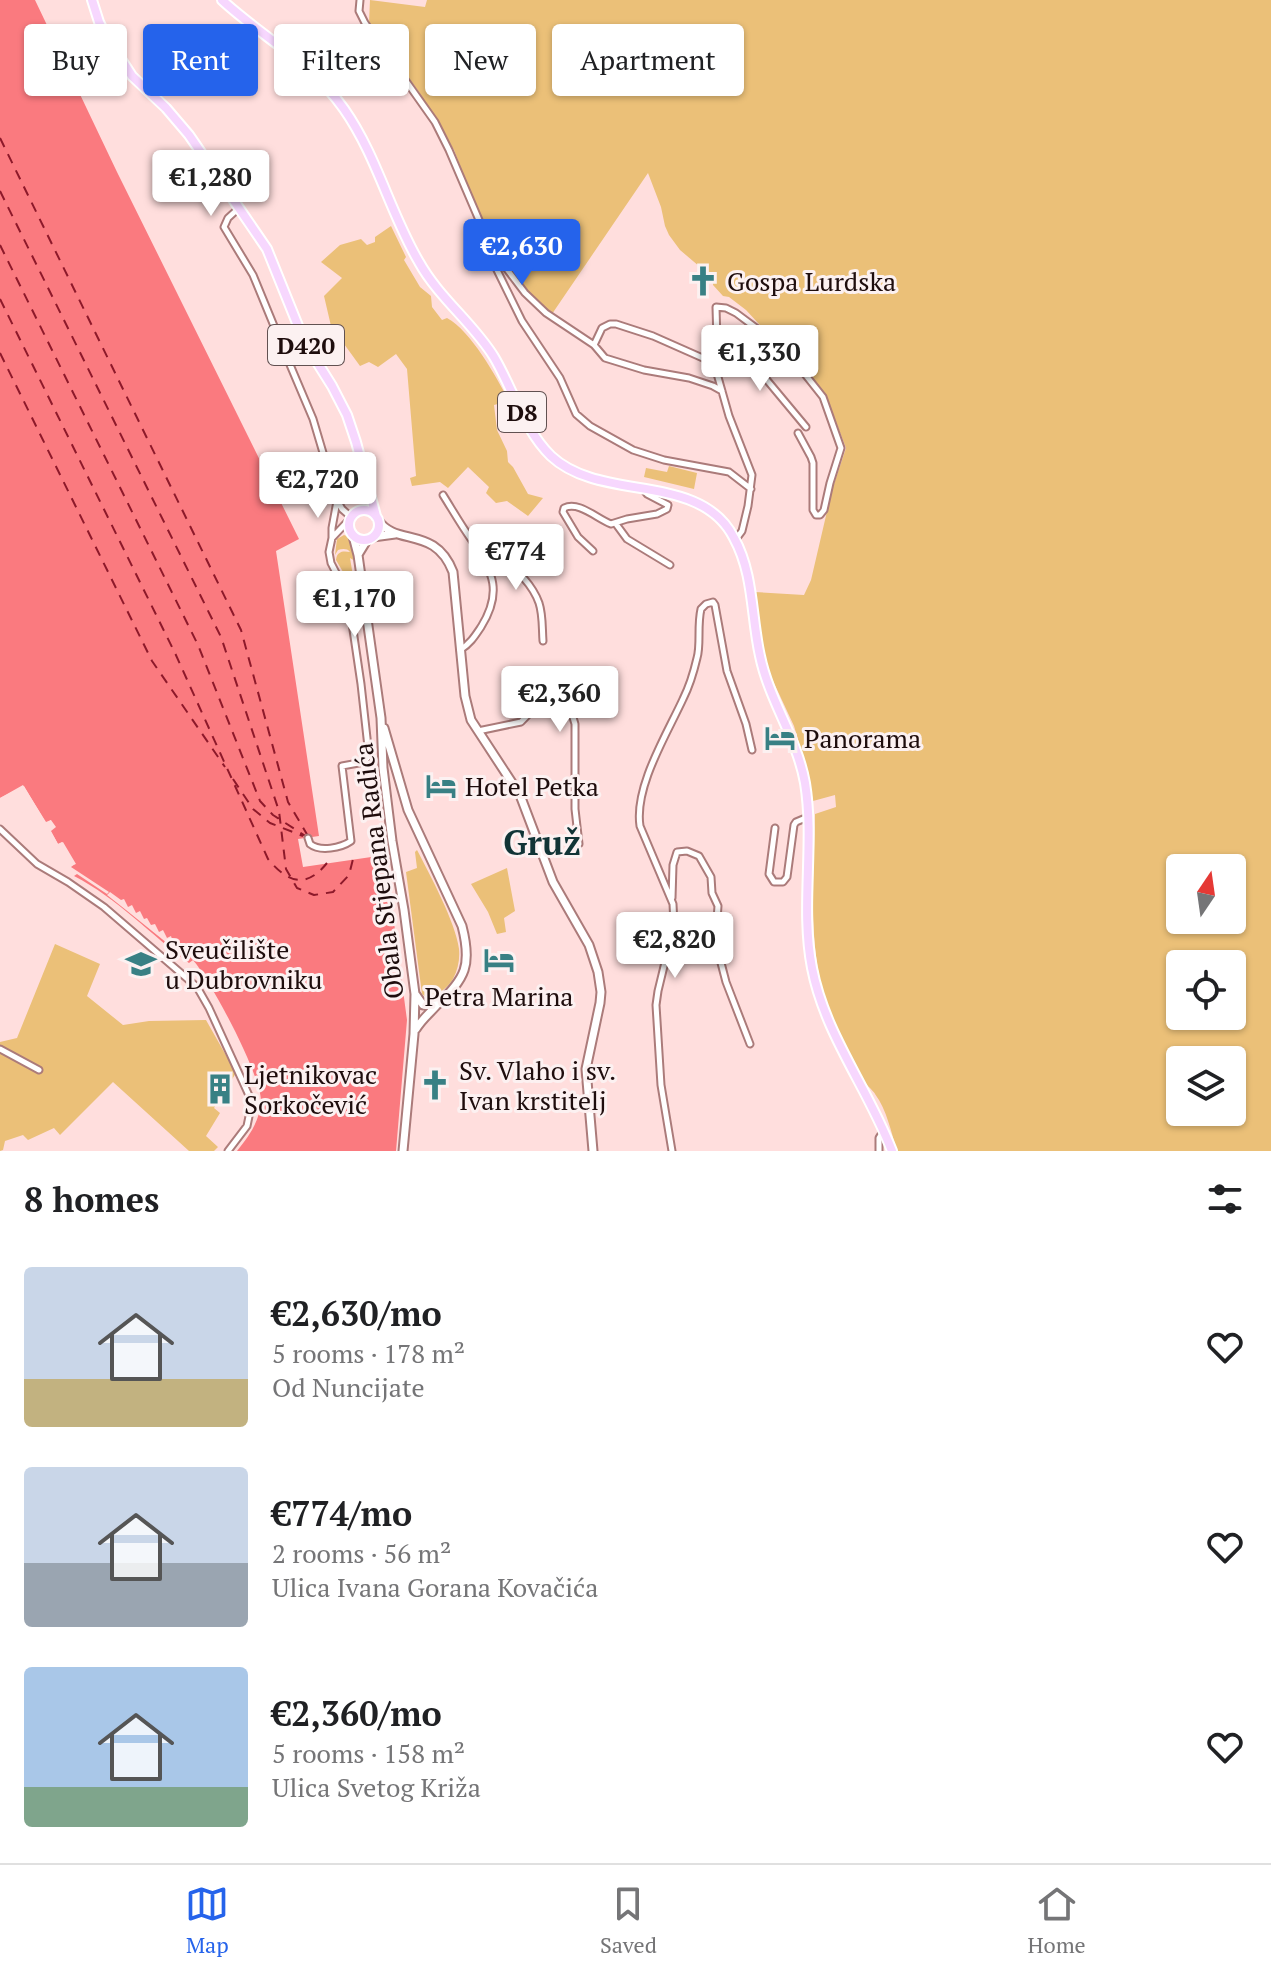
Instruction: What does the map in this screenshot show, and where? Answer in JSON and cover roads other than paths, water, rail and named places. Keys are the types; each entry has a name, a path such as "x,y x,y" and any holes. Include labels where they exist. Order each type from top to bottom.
{"main road":[{"name":"D420","path":"92,0 106,36 132,76 189,135 267,249 305,343 347,415 377,518"},
{"name":"D8","path":"222,0 304,64 343,108 366,144 419,263 443,297 492,354 542,446 574,471 601,481 685,499 707,508 724,522 736,539 751,592 760,658 805,780 808,817 807,933 816,984 836,1041 892,1151"},
{"path":"368,484 365,502 349,519 349,530 358,555 381,718"},
{"path":"360,509 369,510 385,529 426,541 441,552 450,564 459,650 471,720 520,795 553,882 589,945 598,972 600,1003 586,1069 593,1151"},
{"path":"358,555 361,546 378,529 377,518"},
{"path":"352,535 362,540 396,534"},
{"name":"Obala Stjepana Radića","path":"381,718 418,832 464,935 466,958 463,977 420,1022 414,1034"},
{"name":"Obala Stjepana Radića","path":"381,718 387,798 415,994 403,1151"},
{"path":"387,798 404,795"},
{"path":"415,994 423,1005 440,1003"}],"street":[{"path":"360,0 359,11 365,23 435,122 488,241 495,266 522,321 560,378 571,405 583,419 633,450 664,460 729,472 751,489"},
{"path":"239,208 224,227 253,275 308,408 337,500 349,519 335,536 330,557 348,596 369,756 364,762 342,766 351,841 317,848 310,844 308,838"},
{"path":"493,258 503,264 525,293 546,313 594,345 605,358 656,373 689,378 723,391"},
{"path":"736,539 742,531 752,475 729,416 715,359 716,307 736,313 767,336 823,397 841,448 820,515 813,510 811,457 798,433"},
{"path":"594,345 602,328 616,324 761,373 806,427"},
{"path":"593,551 578,537 563,512 564,508 576,506 605,522 616,524 667,509 668,505 643,489"},
{"path":"443,495 493,577 491,610 468,645 459,650"},
{"path":"335,536 332,528 337,500"},
{"path":"616,524 627,539 670,565"},
{"path":"335,536 342,532 352,535"},
{"path":"473,542 477,539 485,541 530,586 538,602 543,641"},
{"path":"672,899 640,826 640,807 646,782 685,695 699,654 697,632 701,609 706,604 713,602 715,605 727,671 752,750"},
{"path":"477,731 521,722 548,694 561,692 566,696 575,724 575,809 579,844"},
{"path":"775,828 769,874 774,882 783,882 787,877 794,825 808,817"},
{"path":"0,829 37,864 104,907 197,987 252,1102 247,1126 228,1151"},
{"path":"672,1151 661,1085 656,1005 674,925 674,858 681,850 694,853 702,860 711,877 712,893 718,906 716,933 720,959 750,1044"},
{"path":"0,1049 39,1070"},
{"path":"879,1151 879,1138 884,1130"}],"place":[{"name":"Gospa Lurdska","path":"703,281"},
{"name":"Panorama","path":"780,738"},
{"name":"Hotel Petka","path":"441,786"},
{"name":"Petra Marina","path":"499,960"},
{"name":"Sveučilište u Dubrovniku","path":"141,964"},
{"name":"Sv. Vlaho i sv. Ivan krstitelj","path":"435,1085"},
{"name":"Ljetnikovac Sorkočević","path":"220,1089"}],"district":[{"name":"Gruž","path":"542,842"}]}
